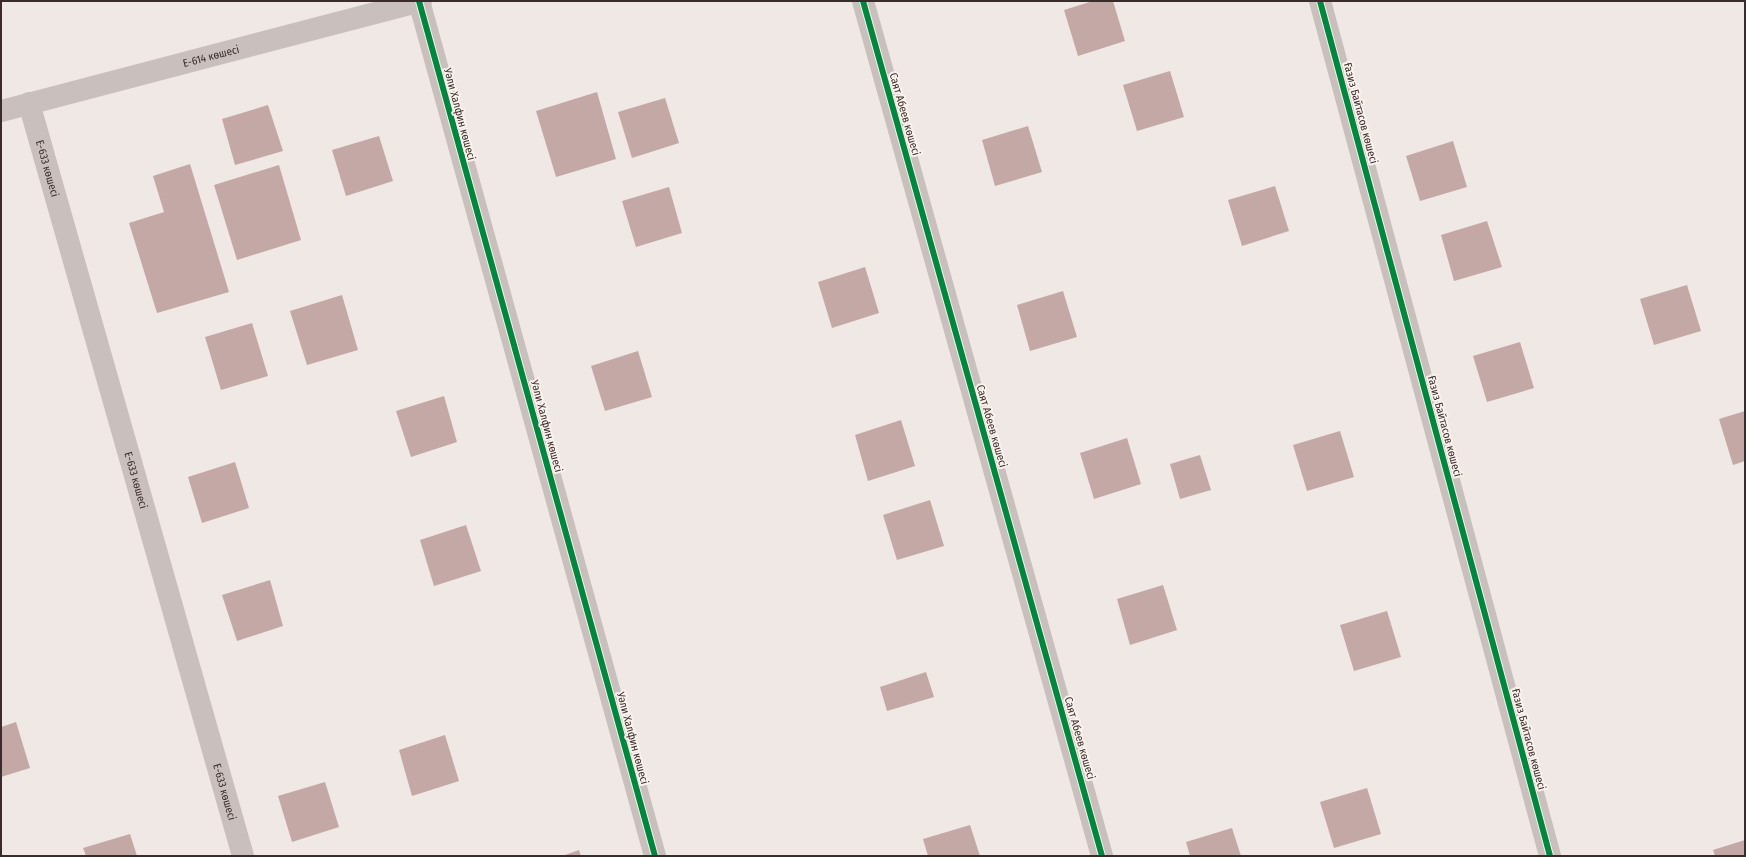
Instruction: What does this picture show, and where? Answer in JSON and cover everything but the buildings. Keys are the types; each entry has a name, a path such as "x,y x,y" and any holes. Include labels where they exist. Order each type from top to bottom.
{"street":[{"name":"Е-614 көшесі","path":"1,111 420,1"},
{"name":"Уәли Халфин көшесі","path":"420,1 655,856"},
{"name":"Саят Абеев көшесі","path":"863,1 1102,856"},
{"name":"Ғазиз Байтасов көшесі","path":"1320,1 1550,856"},
{"name":"Е-633 көшесі","path":"29,104 243,856"}],"cycle path":[{"path":"419,1 655,856"},
{"path":"863,1 1102,856"},
{"path":"1320,1 1550,856"}]}
